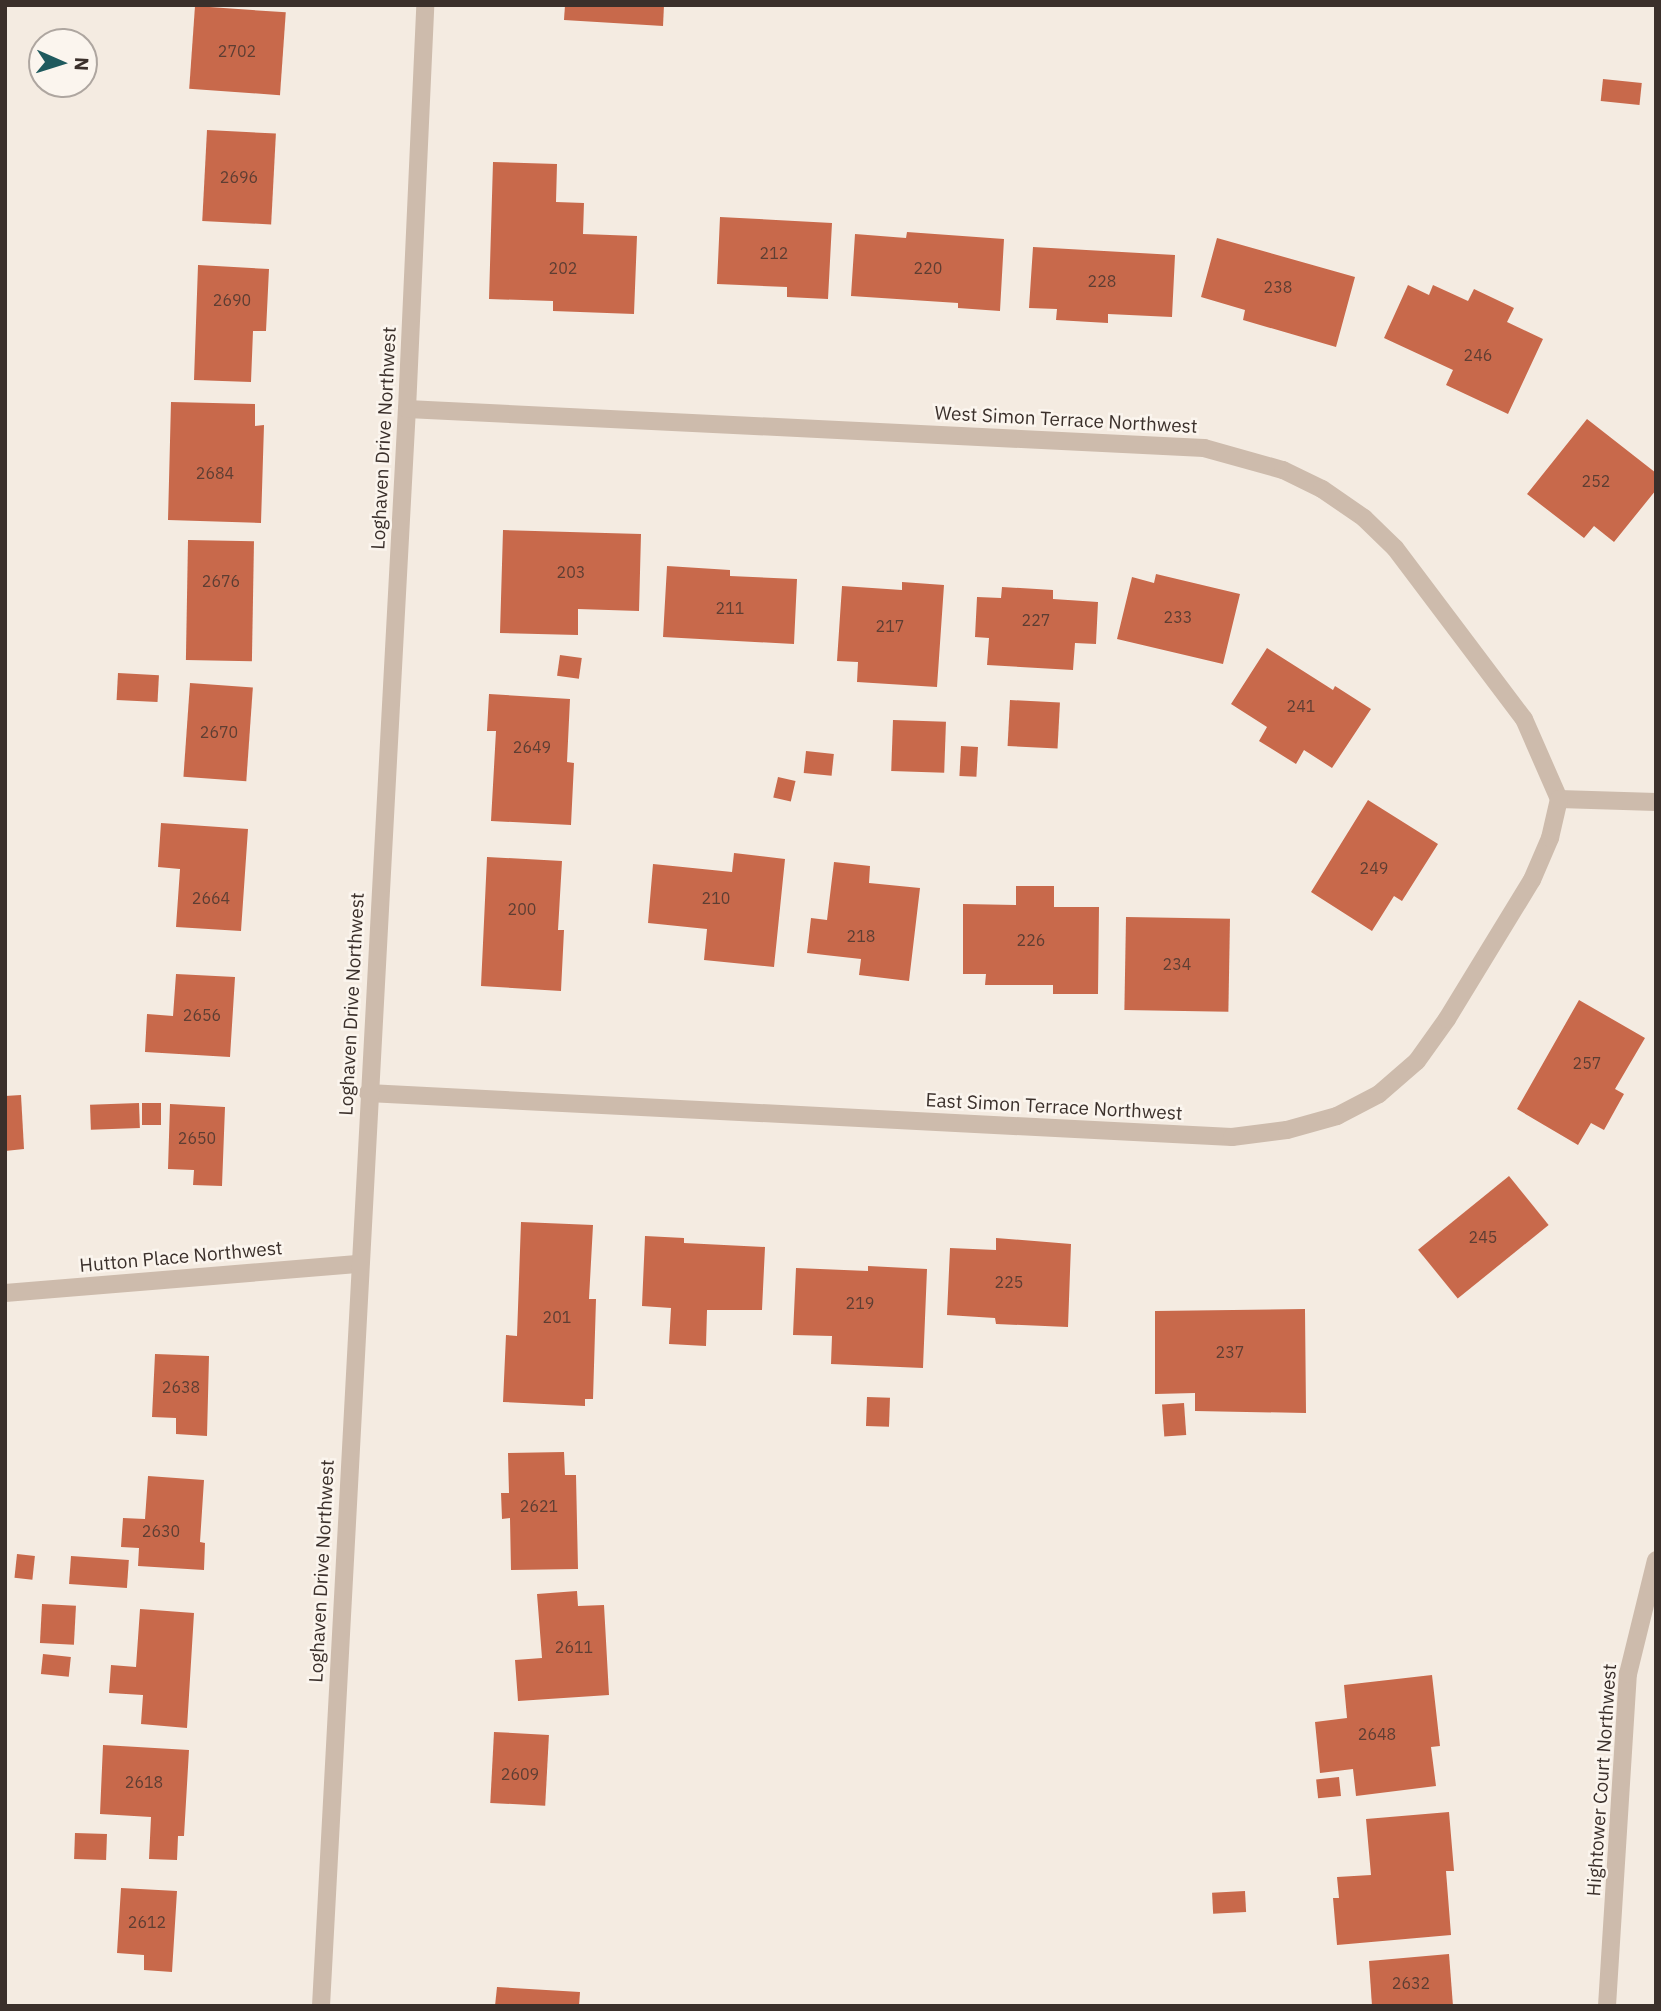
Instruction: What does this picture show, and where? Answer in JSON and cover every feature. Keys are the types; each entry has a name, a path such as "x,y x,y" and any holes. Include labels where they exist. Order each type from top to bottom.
{"street":[{"name":"Loghaven Drive Northwest","path":"321,2006 407,409 425,5"},
{"name":"West Simon Terrace Northwest","path":"407,409 1204,448 1283,470 1333,496 1364,518 1395,548 1524,719 1559,799"},
{"path":"1559,799 1656,802"},
{"name":"East Simon Terrace Northwest","path":"369,1093 1232,1137 1287,1130 1337,1116 1379,1094 1417,1061 1447,1019 1532,880 1550,838 1559,799"},
{"name":"Hutton Place Northwest","path":"5,1293 360,1264"},
{"name":"Hightower Court Northwest","path":"1607,2006 1628,1674 1656,1560"}],"building":[{"path":"565,5 664,5 663,26 564,20"},
{"path":"195,6 286,12 280,95 189,89"},
{"path":"1603,79 1642,83 1639,105 1601,101"},
{"path":"207,130 276,134 271,224 202,221"},
{"path":"493,162 557,164 556,202 584,203 583,234 637,236 634,314 553,311 553,301 489,299"},
{"path":"720,217 832,223 828,299 787,297 787,287 717,284"},
{"path":"907,232 1004,239 1000,311 958,308 958,303 851,296 855,234 906,238"},
{"path":"1217,238 1355,277 1336,347 1243,320 1245,310 1201,297"},
{"path":"1033,247 1175,255 1172,317 1108,314 1108,323 1056,320 1057,309 1029,308"},
{"path":"198,265 269,269 266,331 253,331 251,382 194,380"},
{"path":"1408,285 1429,295 1433,285 1468,301 1474,289 1514,308 1507,322 1543,339 1508,414 1446,385 1453,370 1384,338"},
{"path":"171,402 255,404 255,426 264,425 261,523 168,520"},
{"path":"1587,419 1656,473 1656,490 1614,542 1594,526 1584,538 1527,494"},
{"path":"503,530 641,534 639,611 578,609 578,635 500,633"},
{"path":"188,540 254,541 252,661 186,660"},
{"path":"667,566 730,570 730,576 797,579 794,644 663,637"},
{"path":"1156,574 1240,594 1223,664 1117,639 1132,577 1154,583"},
{"path":"902,582 944,585 937,687 857,682 858,662 837,661 842,586 902,590"},
{"path":"1002,587 1053,590 1053,599 1098,602 1096,644 1075,643 1073,670 987,665 989,638 975,637 977,597 1001,598"},
{"path":"1267,648 1333,690 1335,686 1371,709 1332,768 1304,750 1296,764 1259,741 1267,727 1231,704"},
{"path":"560,655 582,658 579,679 557,676"},
{"path":"118,673 159,675 158,702 117,700"},
{"path":"190,683 253,687 246,781 183,777"},
{"path":"489,694 570,699 567,762 574,763 571,825 491,821 496,731 487,731"},
{"path":"1010,700 1060,703 1058,749 1008,746"},
{"path":"893,720 946,722 944,773 891,771"},
{"path":"961,746 978,747 976,777 959,776"},
{"path":"806,751 834,754 832,776 804,773"},
{"path":"778,777 796,781 791,802 773,797"},
{"path":"1368,800 1438,844 1402,901 1394,896 1372,931 1311,892"},
{"path":"161,823 248,829 241,931 176,927 180,869 158,867"},
{"path":"734,853 785,859 774,967 704,960 707,929 648,923 653,864 732,872"},
{"path":"487,857 562,861 558,930 564,930 561,991 481,986"},
{"path":"834,862 870,866 869,883 920,888 909,981 859,975 861,959 807,953 811,918 827,920"},
{"path":"1016,886 1054,886 1054,907 1099,907 1098,994 1053,994 1053,985 985,985 986,974 963,974 963,904 1016,905"},
{"path":"1126,917 1230,919 1228,1012 1124,1010"},
{"path":"176,974 235,977 230,1057 145,1052 147,1014 173,1016"},
{"path":"1579,1000 1645,1038 1615,1089 1624,1094 1604,1130 1591,1123 1578,1145 1517,1109"},
{"path":"21,1095 24,1149 5,1151 5,1096"},
{"path":"139,1103 140,1128 91,1130 90,1105"},
{"path":"142,1103 161,1103 161,1125 142,1125"},
{"path":"170,1104 225,1107 222,1186 193,1185 194,1170 168,1169"},
{"path":"1509,1176 1549,1225 1458,1299 1418,1250"},
{"path":"521,1222 593,1225 589,1299 596,1299 593,1399 585,1399 585,1406 503,1402 506,1335 517,1336"},
{"path":"645,1236 684,1238 684,1243 765,1247 762,1310 707,1310 706,1346 669,1344 671,1308 642,1306"},
{"path":"996,1238 1071,1244 1068,1327 996,1324 995,1318 947,1315 950,1248 996,1250"},
{"path":"868,1266 927,1269 923,1368 831,1364 832,1336 793,1335 796,1268 868,1271"},
{"path":"1305,1309 1306,1413 1195,1411 1195,1393 1155,1394 1155,1311"},
{"path":"155,1354 209,1356 207,1436 176,1434 176,1418 152,1417"},
{"path":"867,1397 890,1398 889,1427 866,1426"},
{"path":"1184,1403 1186,1435 1164,1436 1162,1405"},
{"path":"564,1452 565,1475 576,1475 578,1569 511,1570 510,1518 502,1519 501,1493 509,1493 508,1453"},
{"path":"148,1476 204,1480 200,1542 205,1543 204,1570 138,1566 139,1548 121,1547 123,1518 145,1519"},
{"path":"17,1554 35,1556 32,1580 14,1578"},
{"path":"71,1556 129,1560 127,1588 69,1584"},
{"path":"577,1591 578,1606 604,1605 609,1695 518,1701 515,1660 542,1658 537,1594"},
{"path":"42,1604 76,1606 74,1645 40,1643"},
{"path":"140,1609 194,1613 187,1728 141,1724 143,1695 109,1693 111,1665 136,1667"},
{"path":"43,1654 71,1657 69,1677 41,1674"},
{"path":"1432,1675 1440,1746 1431,1747 1436,1786 1356,1796 1353,1769 1320,1773 1315,1722 1347,1718 1344,1685"},
{"path":"494,1732 549,1735 545,1806 490,1803"},
{"path":"103,1745 189,1750 184,1836 178,1836 177,1860 149,1859 151,1817 100,1814"},
{"path":"1339,1777 1341,1796 1318,1798 1316,1779"},
{"path":"1449,1812 1454,1871 1446,1871 1451,1935 1337,1945 1333,1898 1339,1898 1337,1877 1371,1875 1366,1819"},
{"path":"75,1833 107,1834 106,1860 74,1859"},
{"path":"121,1888 177,1891 172,1972 144,1970 144,1955 117,1953"},
{"path":"1245,1891 1246,1912 1213,1914 1212,1893"},
{"path":"1449,1954 1453,2006 1372,2006 1369,1961"},
{"path":"497,1987 580,1992 579,2006 495,2006"}]}
